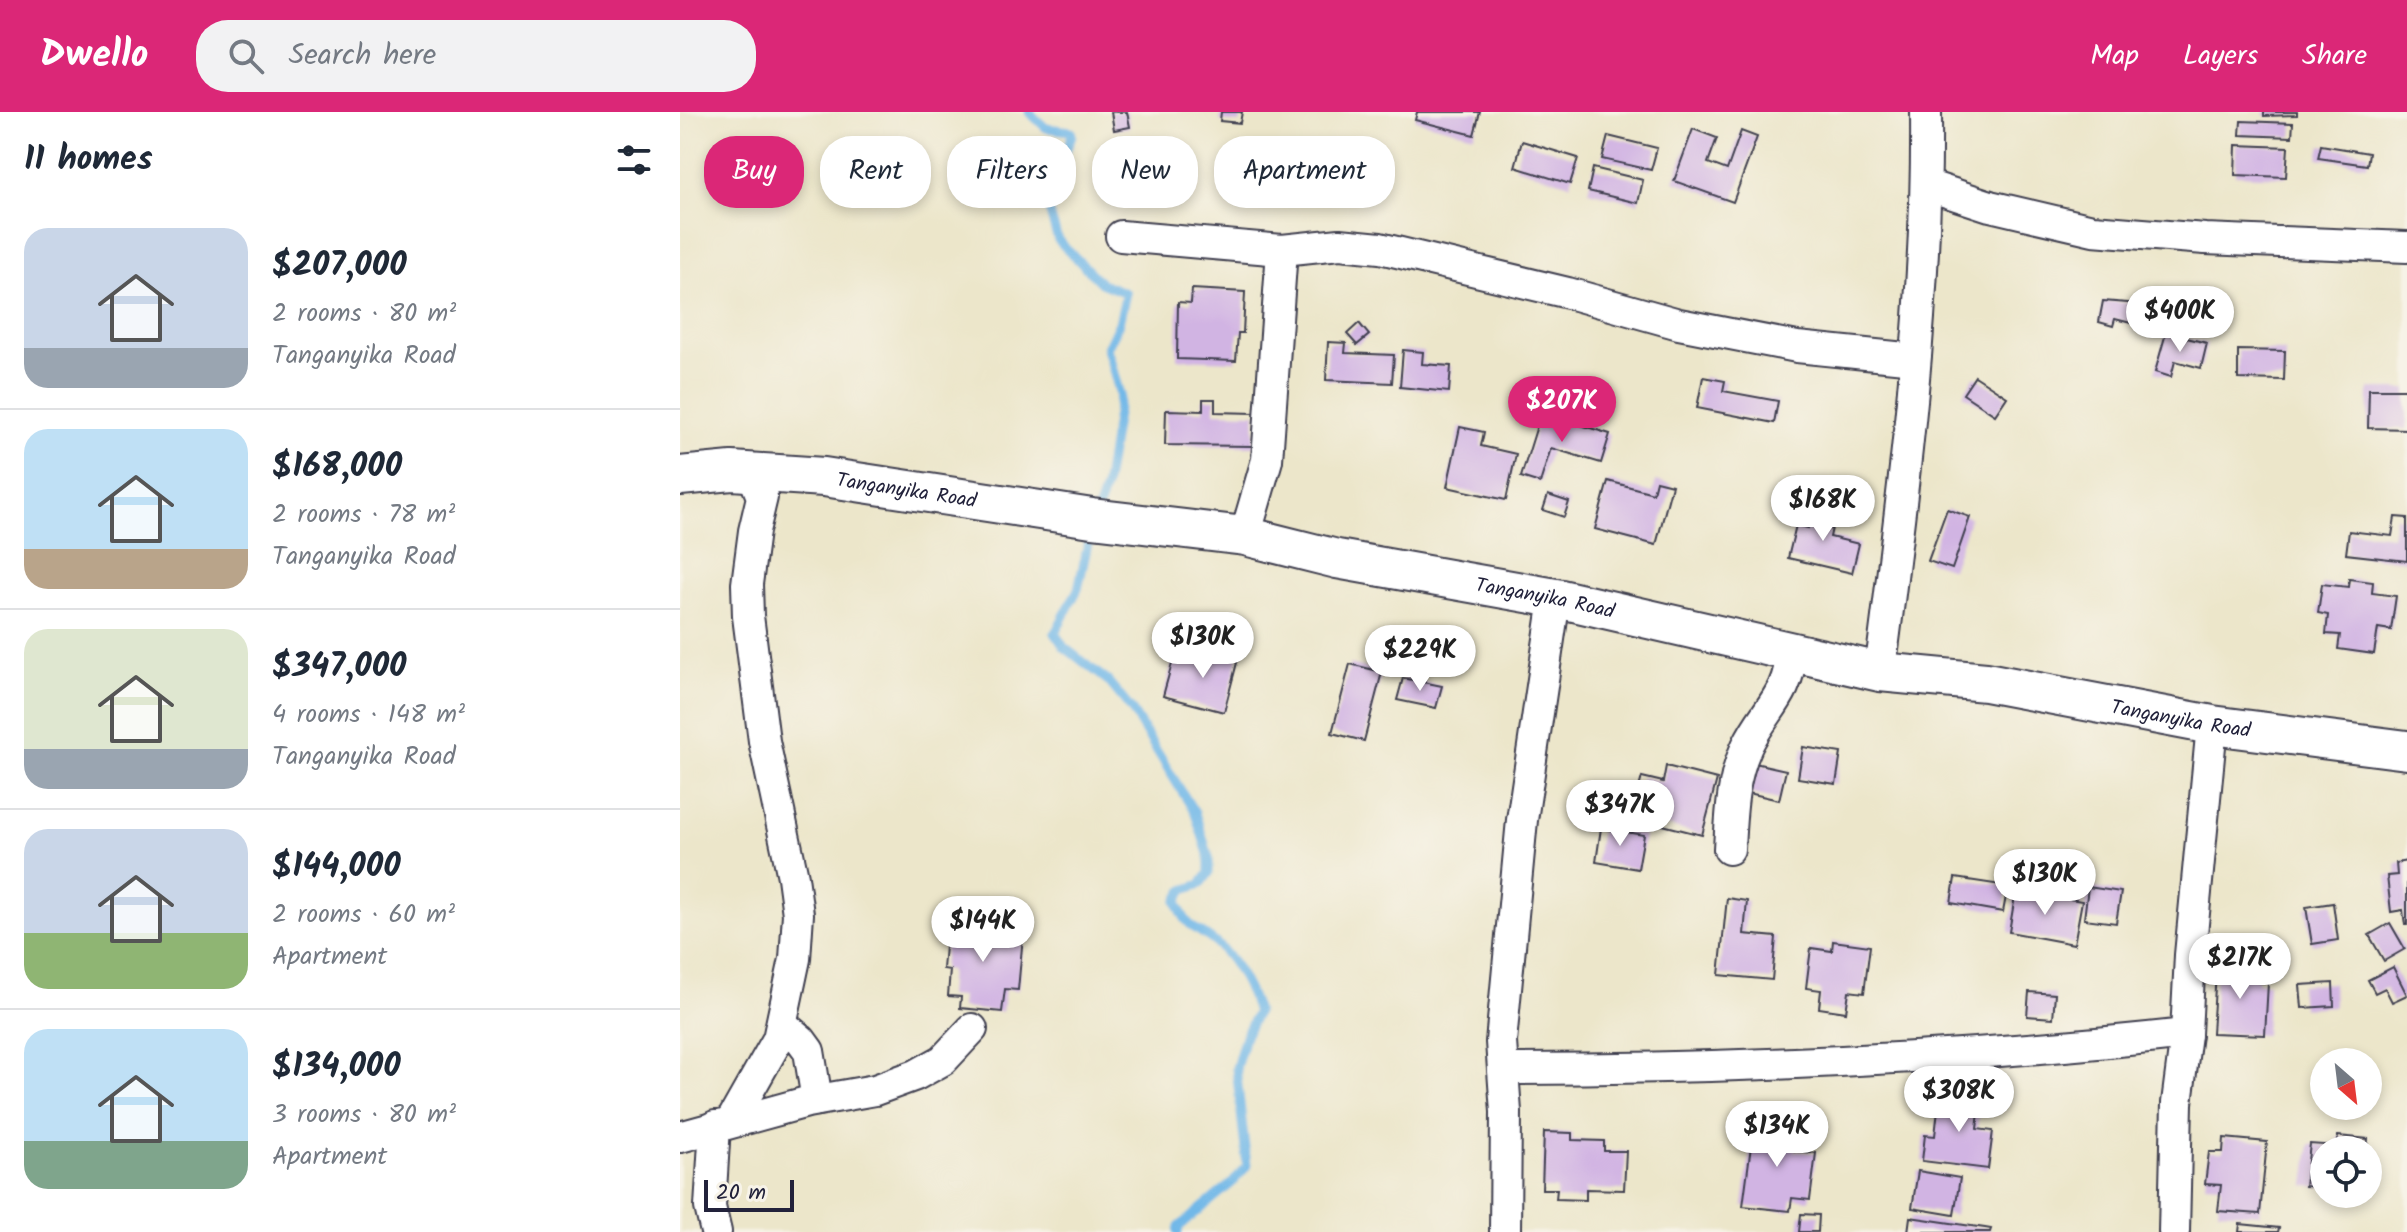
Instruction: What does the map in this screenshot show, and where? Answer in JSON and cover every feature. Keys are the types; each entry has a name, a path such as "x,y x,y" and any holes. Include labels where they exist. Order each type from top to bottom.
{"street":[{"path":"1880,672 1925,240 1926,112"},
{"path":"1926,185 1990,206 2093,230 2205,239 2407,247"},
{"path":"1121,236 1282,250 1340,244 1380,248 1568,293 1679,324 1797,347 1915,359"},
{"path":"1245,536 1267,460 1282,250"},
{"name":"Tanganyika Road","path":"680,476 732,471 824,477 1092,518 1245,536 1337,559 1555,599 1880,672 1986,682 2212,725 2407,750"},
{"path":"716,1232 710,1207 723,1124 772,1050 782,1024 795,959 798,914 764,741 748,616 747,584 762,497 752,472"},
{"path":"1505,1232 1506,1112 1501,1042 1514,893 1555,599"},
{"path":"1729,849 1733,790 1741,762 1748,743 1784,689 1790,672 1791,652"},
{"path":"2174,1232 2177,1103 2186,1034 2190,955 2212,725"},
{"path":"782,1024 809,1051 817,1100"},
{"path":"680,1137 817,1100 875,1090 916,1075 943,1060 972,1029"},
{"path":"1503,1069 1690,1068 1873,1061 2046,1049 2186,1034"}],"building":[{"path":"1111,112 1127,112 1130,127 1114,130"},
{"path":"1221,112 1242,112 1240,123 1220,121"},
{"path":"1417,112 1480,112 1474,135 1415,120"},
{"path":"2264,112 2297,112 2297,115 2264,116"},
{"path":"2241,121 2293,123 2292,137 2240,135"},
{"path":"1693,129 1717,138 1708,163 1727,170 1741,131 1757,137 1733,202 1674,181"},
{"path":"1608,136 1657,148 1651,170 1602,159"},
{"path":"1522,141 1578,158 1570,184 1515,167"},
{"path":"2236,145 2288,147 2286,177 2235,175"},
{"path":"2321,145 2369,153 2367,165 2318,158"},
{"path":"1593,168 1643,180 1638,203 1588,191"},
{"path":"1192,289 1245,292 1243,333 1238,333 1236,361 1177,359 1178,302 1191,303"},
{"path":"2103,301 2140,304 2139,325 2115,319 2113,326 2099,322"},
{"path":"1359,323 1369,335 1357,345 1347,334"},
{"path":"2166,333 2207,343 2201,368 2175,361 2171,377 2155,372"},
{"path":"1328,342 1346,343 1345,353 1394,355 1392,383 1326,380"},
{"path":"1403,350 1423,352 1422,364 1451,366 1449,392 1400,387"},
{"path":"2238,350 2285,351 2284,380 2238,379"},
{"path":"1975,376 2007,397 1995,415 1963,394"},
{"path":"1703,377 1725,381 1723,391 1778,401 1774,423 1697,408"},
{"path":"2369,389 2407,389 2407,429 2368,428"},
{"path":"1203,399 1215,399 1215,412 1255,413 1254,446 1165,445 1166,410 1203,411"},
{"path":"1541,413 1610,434 1601,463 1551,448 1540,483 1521,477"},
{"path":"1460,427 1484,432 1481,446 1516,454 1506,500 1447,487"},
{"path":"1608,481 1653,493 1656,481 1672,485 1656,545 1595,529"},
{"path":"1548,495 1569,502 1564,517 1543,510"},
{"path":"1813,505 1836,510 1830,537 1859,544 1852,573 1788,558 1796,525 1808,528"},
{"path":"1947,509 1970,517 1952,569 1928,561"},
{"path":"2395,517 2407,518 2407,561 2346,554 2349,531 2392,536"},
{"path":"2349,579 2373,582 2372,593 2396,596 2391,630 2378,628 2374,654 2338,649 2340,635 2326,634 2328,615 2318,613 2322,584 2348,587"},
{"path":"1212,648 1239,655 1224,712 1163,696 1174,656 1207,665"},
{"path":"1350,664 1382,672 1364,741 1332,733"},
{"path":"1403,678 1442,686 1436,708 1397,700"},
{"path":"1803,747 1841,753 1836,784 1798,778"},
{"path":"1750,762 1786,770 1779,800 1744,792"},
{"path":"1666,766 1717,779 1702,835 1631,817 1642,777 1663,782"},
{"path":"1601,828 1644,835 1638,869 1596,862"},
{"path":"2407,861 2405,925 2403,910 2391,912 2387,876 2397,875 2396,863"},
{"path":"1955,878 2008,886 2003,912 1951,903"},
{"path":"2088,887 2121,892 2116,923 2084,919"},
{"path":"2016,890 2082,901 2074,944 2009,932"},
{"path":"1727,898 1747,901 1744,934 1776,937 1772,980 1719,975"},
{"path":"2333,903 2338,940 2312,944 2306,907"},
{"path":"996,922 1024,925 1018,990 1005,989 1002,1012 960,1008 961,997 948,996 950,970 943,969 947,924 996,929"},
{"path":"2390,923 2405,949 2384,961 2369,935"},
{"path":"1833,941 1870,946 1864,993 1849,991 1846,1012 1819,1008 1821,990 1806,988 1811,948 1832,951"},
{"path":"2233,961 2258,963 2257,982 2268,983 2265,1035 2212,1033 2216,972 2232,973"},
{"path":"2393,967 2407,995 2392,1002 2385,988 2375,993 2368,980"},
{"path":"2333,983 2334,1006 2302,1008 2300,985"},
{"path":"2029,992 2055,994 2053,1018 2027,1016"},
{"path":"1940,1091 1981,1096 1977,1129 1993,1131 1988,1169 1922,1161 1925,1135 1935,1136"},
{"path":"1754,1123 1798,1128 1795,1151 1816,1153 1810,1200 1792,1198 1790,1211 1743,1206"},
{"path":"1544,1132 1572,1133 1572,1140 1604,1141 1604,1151 1626,1151 1624,1190 1586,1189 1586,1200 1556,1199 1557,1189 1542,1189"},
{"path":"2224,1138 2267,1142 2260,1214 2218,1211 2221,1185 2205,1184 2209,1152 2223,1152"},
{"path":"2310,1144 2310,1186 2305,1186"},
{"path":"1918,1171 1960,1178 1954,1215 1912,1208"},
{"path":"1801,1214 1819,1215 1818,1232 1799,1232"},
{"path":"1910,1217 1991,1229 1990,1232 1908,1232"},
{"path":"2240,1224 2279,1228 2278,1232 2239,1232"}],"waterway":[{"path":"1029,112 1046,128 1071,131 1072,135 1049,210 1058,240 1101,283 1126,293 1119,323 1107,348 1120,395 1105,488 1098,508"},
{"path":"1092,525 1078,589 1055,633 1064,647 1108,681 1131,709 1195,813 1209,857 1209,873 1201,884 1184,890 1177,901 1189,924 1219,946 1231,961 1257,1012 1245,1036 1236,1068 1247,1166 1232,1183 1179,1227 1178,1232"}]}
